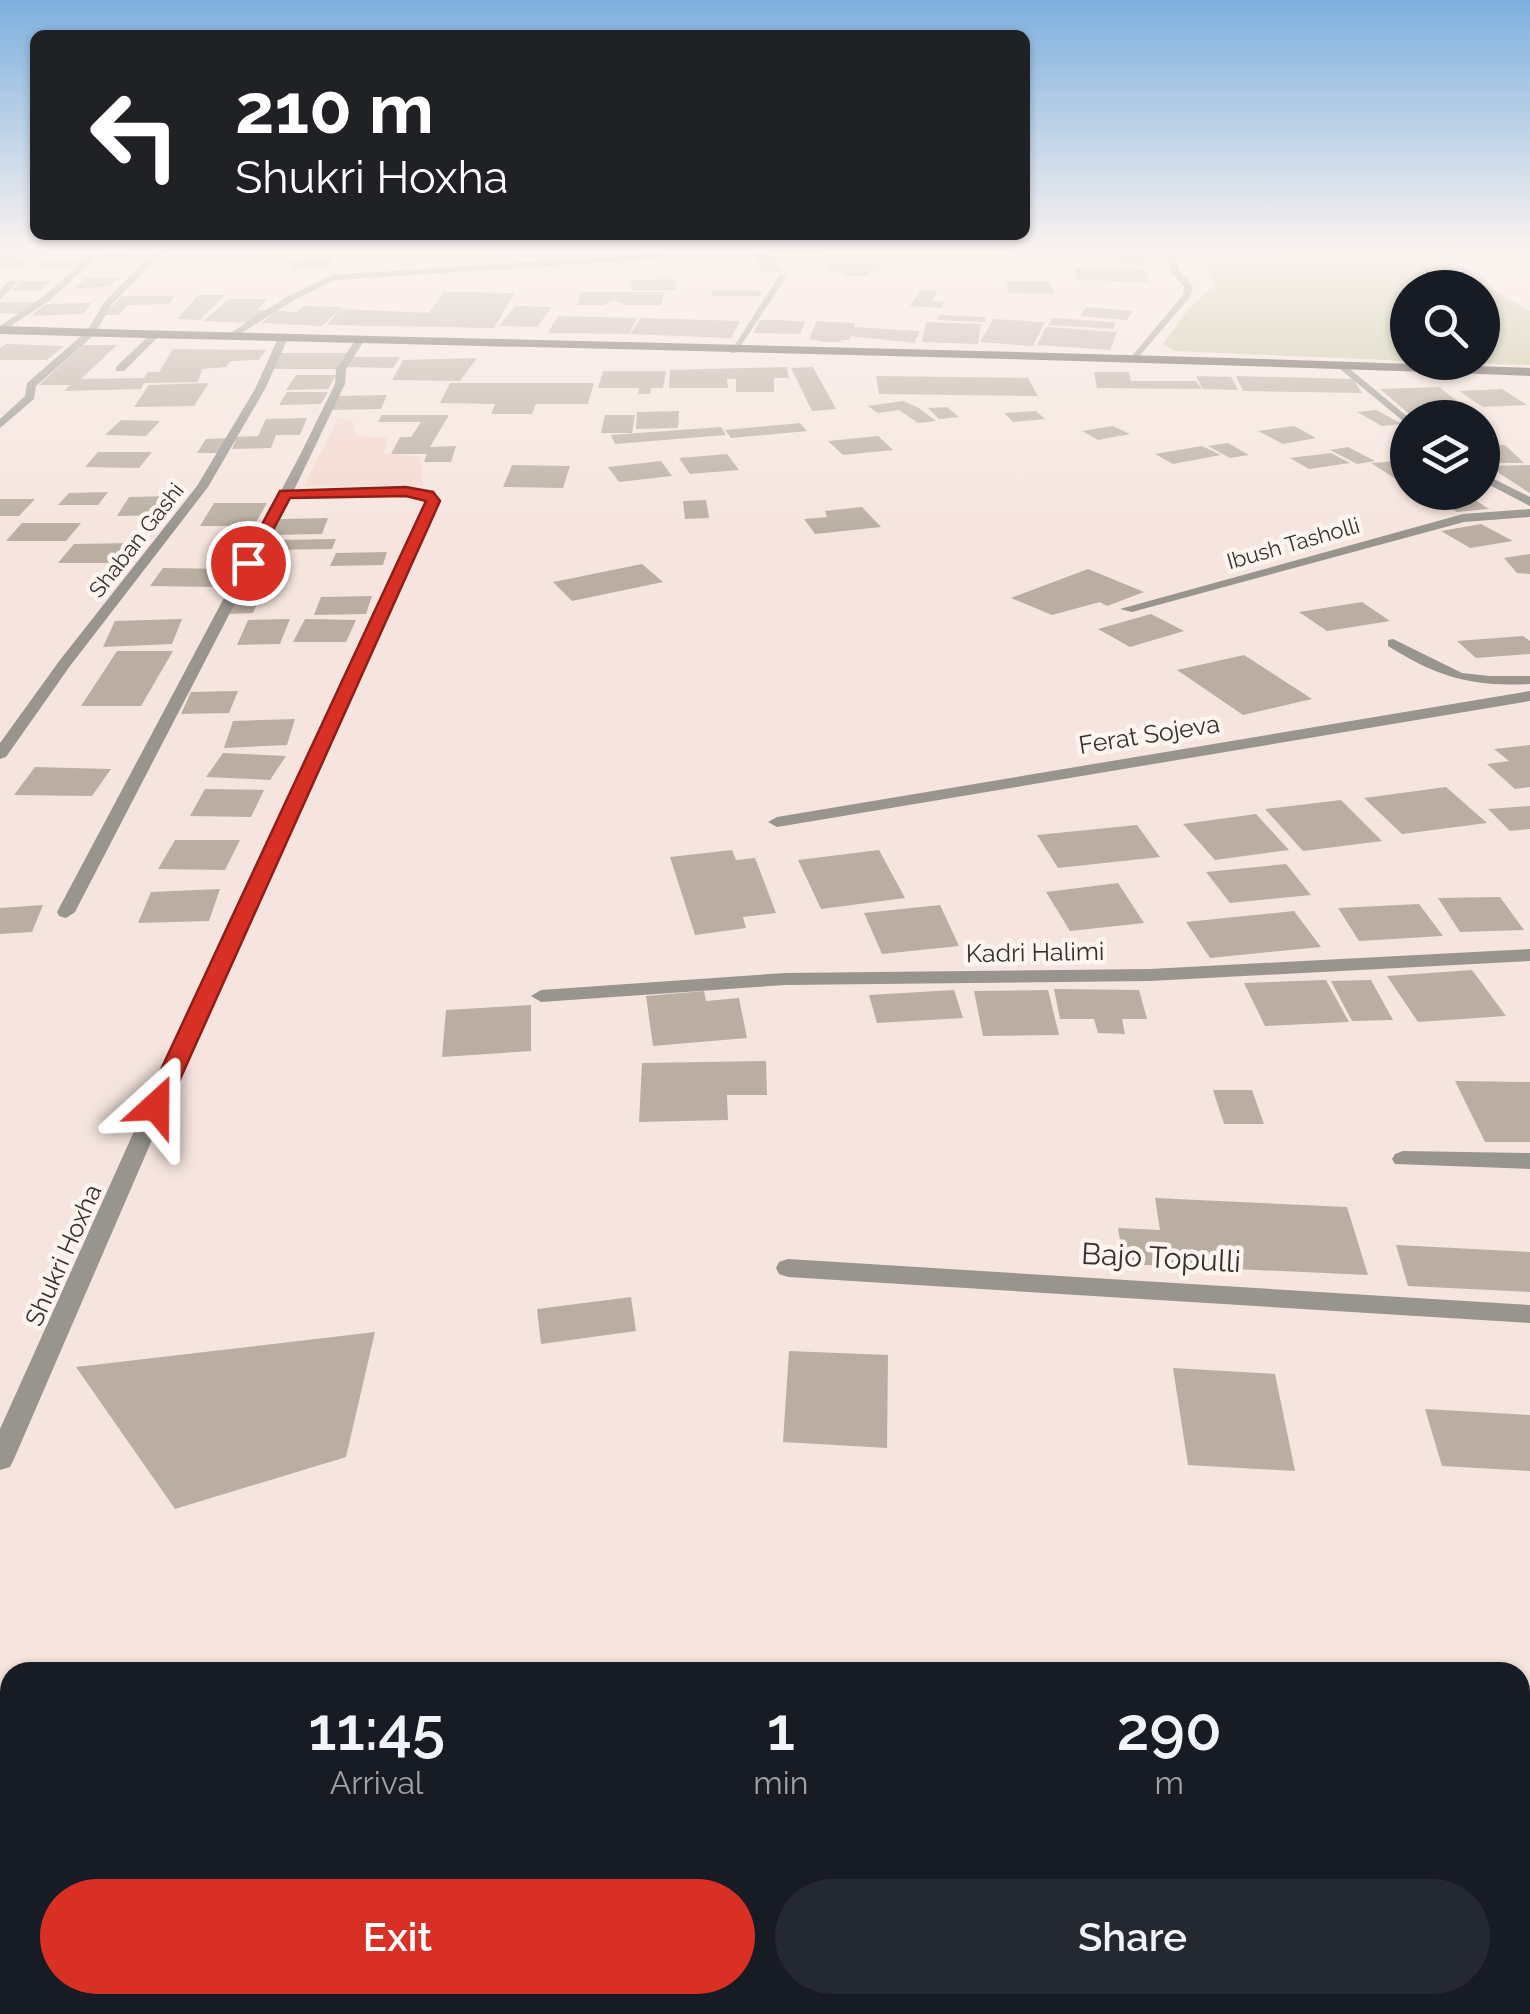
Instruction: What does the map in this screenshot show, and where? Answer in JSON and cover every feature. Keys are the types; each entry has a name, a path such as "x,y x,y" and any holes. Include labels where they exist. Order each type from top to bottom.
{"main road":[{"path":"471,344 1136,358 1530,372"}],"street":[{"path":"0,425 30,396 30,386 78,344"},
{"path":"120,369 146,344"},
{"name":"Shaban Gashi","path":"0,754 65,663 202,487 260,389 280,344"},
{"path":"66,912 285,494 340,384 341,369 357,344"},
{"path":"733,351 738,344"},
{"path":"1136,358 1148,344"},
{"path":"1344,367 1390,407"},
{"path":"1500,486 1530,502"},
{"name":"Shukri Hoxha","path":"0,1458 236,926 433,501 428,495 406,492 285,494"},
{"name":"Ibush Tasholli","path":"1126,609 1462,518 1530,514"},
{"path":"1394,643 1425,663 1464,680 1530,680"},
{"name":"Ferat Sojeva","path":"777,822 1530,696"},
{"name":"Kadri Halimi","path":"542,996 785,979 1150,976 1530,955"},
{"path":"1404,1159 1530,1161"},
{"name":"Bajo Topulli","path":"788,1268 1530,1314"}],"shaded area":[{"path":"338,418 353,420 356,436 387,438 384,454 420,456 423,485 304,486"}],"green space":[{"path":"1163,344 1390,344 1390,360 1175,351"},
{"path":"1500,344 1530,344 1530,365 1500,364"}],"building":[{"path":"6,344 64,346 47,360 0,360 0,348"},
{"path":"1038,344 1112,344 1110,350"},
{"path":"83,345 117,345 81,379 144,378 148,372 159,372 173,349 266,350 259,360 231,361 226,367 202,369 198,382 144,383 141,389 64,391 70,385 39,385"},
{"path":"281,353 347,353 336,369 268,369"},
{"path":"350,357 400,357 393,368 343,367"},
{"path":"477,358 460,381 392,380 403,360"},
{"path":"787,367 789,378 774,378 774,392 736,392 736,379 727,379 728,388 669,388 670,370"},
{"path":"813,367 836,409 812,411 791,368"},
{"path":"603,371 666,371 663,388 638,394 639,388 598,388"},
{"path":"1094,372 1129,372 1131,381 1196,381 1202,389 1097,388"},
{"path":"296,375 336,375 328,389 286,390"},
{"path":"876,376 1028,378 1038,396 879,394"},
{"path":"1196,376 1231,377 1238,390 1203,389"},
{"path":"1236,376 1353,379 1362,393 1243,391"},
{"path":"209,383 194,406 134,407 149,385"},
{"path":"450,383 594,383 588,404 536,404 532,414 491,414 495,404 440,403"},
{"path":"1439,387 1456,400 1393,400 1380,389"},
{"path":"1502,389 1527,405 1500,406 1500,400 1472,400 1459,391"},
{"path":"287,392 328,392 321,404 279,405"},
{"path":"387,395 381,409 330,410 337,396"},
{"path":"903,401 936,421 918,423 899,410 878,413 868,406"},
{"path":"947,407 959,417 939,419 928,408"},
{"path":"1376,410 1390,418 1390,425 1382,426 1357,412"},
{"path":"679,411 678,428 636,429 637,412"},
{"path":"1036,411 1045,419 1013,422 1004,413"},
{"path":"382,415 449,415 430,447 456,446 451,462 424,462 427,454 391,454 400,437 411,437 421,422 378,422"},
{"path":"605,415 635,415 632,433 601,433"},
{"path":"307,418 300,435 276,435 271,448 232,449 237,437 258,436 266,419"},
{"path":"121,420 160,421 146,436 105,435"},
{"path":"800,423 807,431 731,438 725,430"},
{"path":"1113,426 1130,434 1098,440 1082,431"},
{"path":"1294,426 1316,438 1283,444 1258,431"},
{"path":"721,427 726,435 615,444 611,435"},
{"path":"878,436 893,450 843,455 828,441"},
{"path":"228,438 219,453 197,453 206,439"},
{"path":"1228,443 1249,455 1230,458 1208,446"},
{"path":"1500,445 1505,445 1524,463 1500,463"},
{"path":"1202,446 1221,455 1173,464 1155,454"},
{"path":"1348,447 1375,461 1357,464 1330,450"},
{"path":"98,452 152,452 139,468 85,467"},
{"path":"1331,453 1350,463 1309,469 1290,458"},
{"path":"727,454 739,470 690,474 679,458"},
{"path":"661,461 672,476 619,482 608,467"},
{"path":"1390,461 1390,475 1371,463"},
{"path":"512,465 570,466 563,488 503,487"},
{"path":"1530,465 1530,493 1500,474 1500,466"},
{"path":"108,492 98,505 58,505 69,493"},
{"path":"170,496 160,515 117,516 129,497"},
{"path":"0,499 35,499 19,516 0,516"},
{"path":"706,500 709,518 685,519 683,501"},
{"path":"214,503 267,503 254,526 200,526"},
{"path":"862,507 881,527 815,534 804,519 827,517 825,511"},
{"path":"328,518 322,534 272,535 280,519"},
{"path":"22,523 81,523 66,541 6,541"},
{"path":"1481,524 1513,541 1470,548 1441,531"},
{"path":"336,539 332,549 271,550 275,540"},
{"path":"134,543 119,563 58,563 74,544"},
{"path":"387,552 383,565 330,566 336,553"},
{"path":"1530,554 1530,574 1517,573 1504,558"},
{"path":"642,564 663,582 572,601 553,582"},
{"path":"163,568 228,569 216,587 150,586"},
{"path":"1088,569 1144,592 1107,606 1100,602 1052,615 1011,598"},
{"path":"261,594 253,613 229,614 237,595"},
{"path":"372,596 366,614 314,615 321,597"},
{"path":"1362,602 1390,621 1327,631 1299,612"},
{"path":"1151,614 1184,631 1130,647 1098,629"},
{"path":"182,619 172,644 103,647 115,621"},
{"path":"290,619 280,644 237,645 248,620"},
{"path":"305,619 356,620 346,642 293,642"},
{"path":"1523,636 1530,641 1530,654 1476,658 1457,641"},
{"path":"117,651 173,651 141,706 81,706"},
{"path":"1244,655 1312,699 1243,715 1177,670"},
{"path":"238,691 229,713 181,714 191,692"},
{"path":"295,719 287,745 224,748 233,721"},
{"path":"1530,745 1530,787 1515,789 1487,764 1509,761 1494,749"},
{"path":"223,753 286,756 270,780 206,777"},
{"path":"35,767 111,769 92,796 14,795"},
{"path":"1446,787 1487,823 1402,834 1364,798"},
{"path":"205,789 264,790 251,817 190,816"},
{"path":"1341,800 1382,841 1303,851 1265,809"},
{"path":"1530,806 1530,829 1510,831 1488,809"},
{"path":"1256,814 1289,850 1215,860 1183,824"},
{"path":"1137,825 1160,857 1058,868 1037,835"},
{"path":"175,840 240,840 225,870 158,869"},
{"path":"732,850 736,860 755,858 776,913 743,917 746,928 695,935 670,857"},
{"path":"879,850 905,898 821,909 798,860"},
{"path":"1286,864 1311,895 1230,903 1206,872"},
{"path":"1118,883 1144,923 1070,931 1046,892"},
{"path":"220,889 209,921 138,923 151,892"},
{"path":"1500,897 1524,930 1460,932 1438,898"},
{"path":"1419,904 1443,936 1359,941 1338,908"},
{"path":"43,905 32,932 0,934 0,908"},
{"path":"940,905 959,946 882,954 864,913"},
{"path":"1294,911 1321,947 1210,958 1186,922"},
{"path":"1472,970 1506,1016 1418,1022 1387,976"},
{"path":"1326,980 1349,1022 1265,1026 1244,983"},
{"path":"1371,980 1393,1020 1352,1021 1331,981"},
{"path":"1054,989 1139,990 1147,1019 1122,1019 1125,1034 1098,1033 1094,1019 1060,1019"},
{"path":"954,990 963,1018 877,1023 869,995"},
{"path":"1048,990 1059,1035 983,1036 974,991"},
{"path":"704,991 706,1001 739,998 747,1038 653,1046 646,996"},
{"path":"531,1005 531,1051 442,1057 446,1010"},
{"path":"766,1061 767,1095 727,1095 728,1120 639,1122 642,1063"},
{"path":"1455,1081 1530,1082 1530,1142 1485,1142"},
{"path":"1213,1090 1252,1090 1264,1124 1224,1124"},
{"path":"1155,1198 1347,1207 1368,1275 1124,1264 1118,1228 1160,1230"},
{"path":"1396,1245 1530,1252 1530,1292 1408,1286"},
{"path":"631,1297 636,1331 541,1344 537,1309"},
{"path":"375,1332 346,1457 175,1509 76,1367"},
{"path":"789,1351 888,1355 887,1448 783,1442"},
{"path":"1173,1368 1275,1374 1295,1471 1188,1465"},
{"path":"1425,1409 1530,1415 1530,1471 1442,1466"}],"route":[{"path":"156,1106 433,501 428,495 406,492 285,494 248,563"}]}
